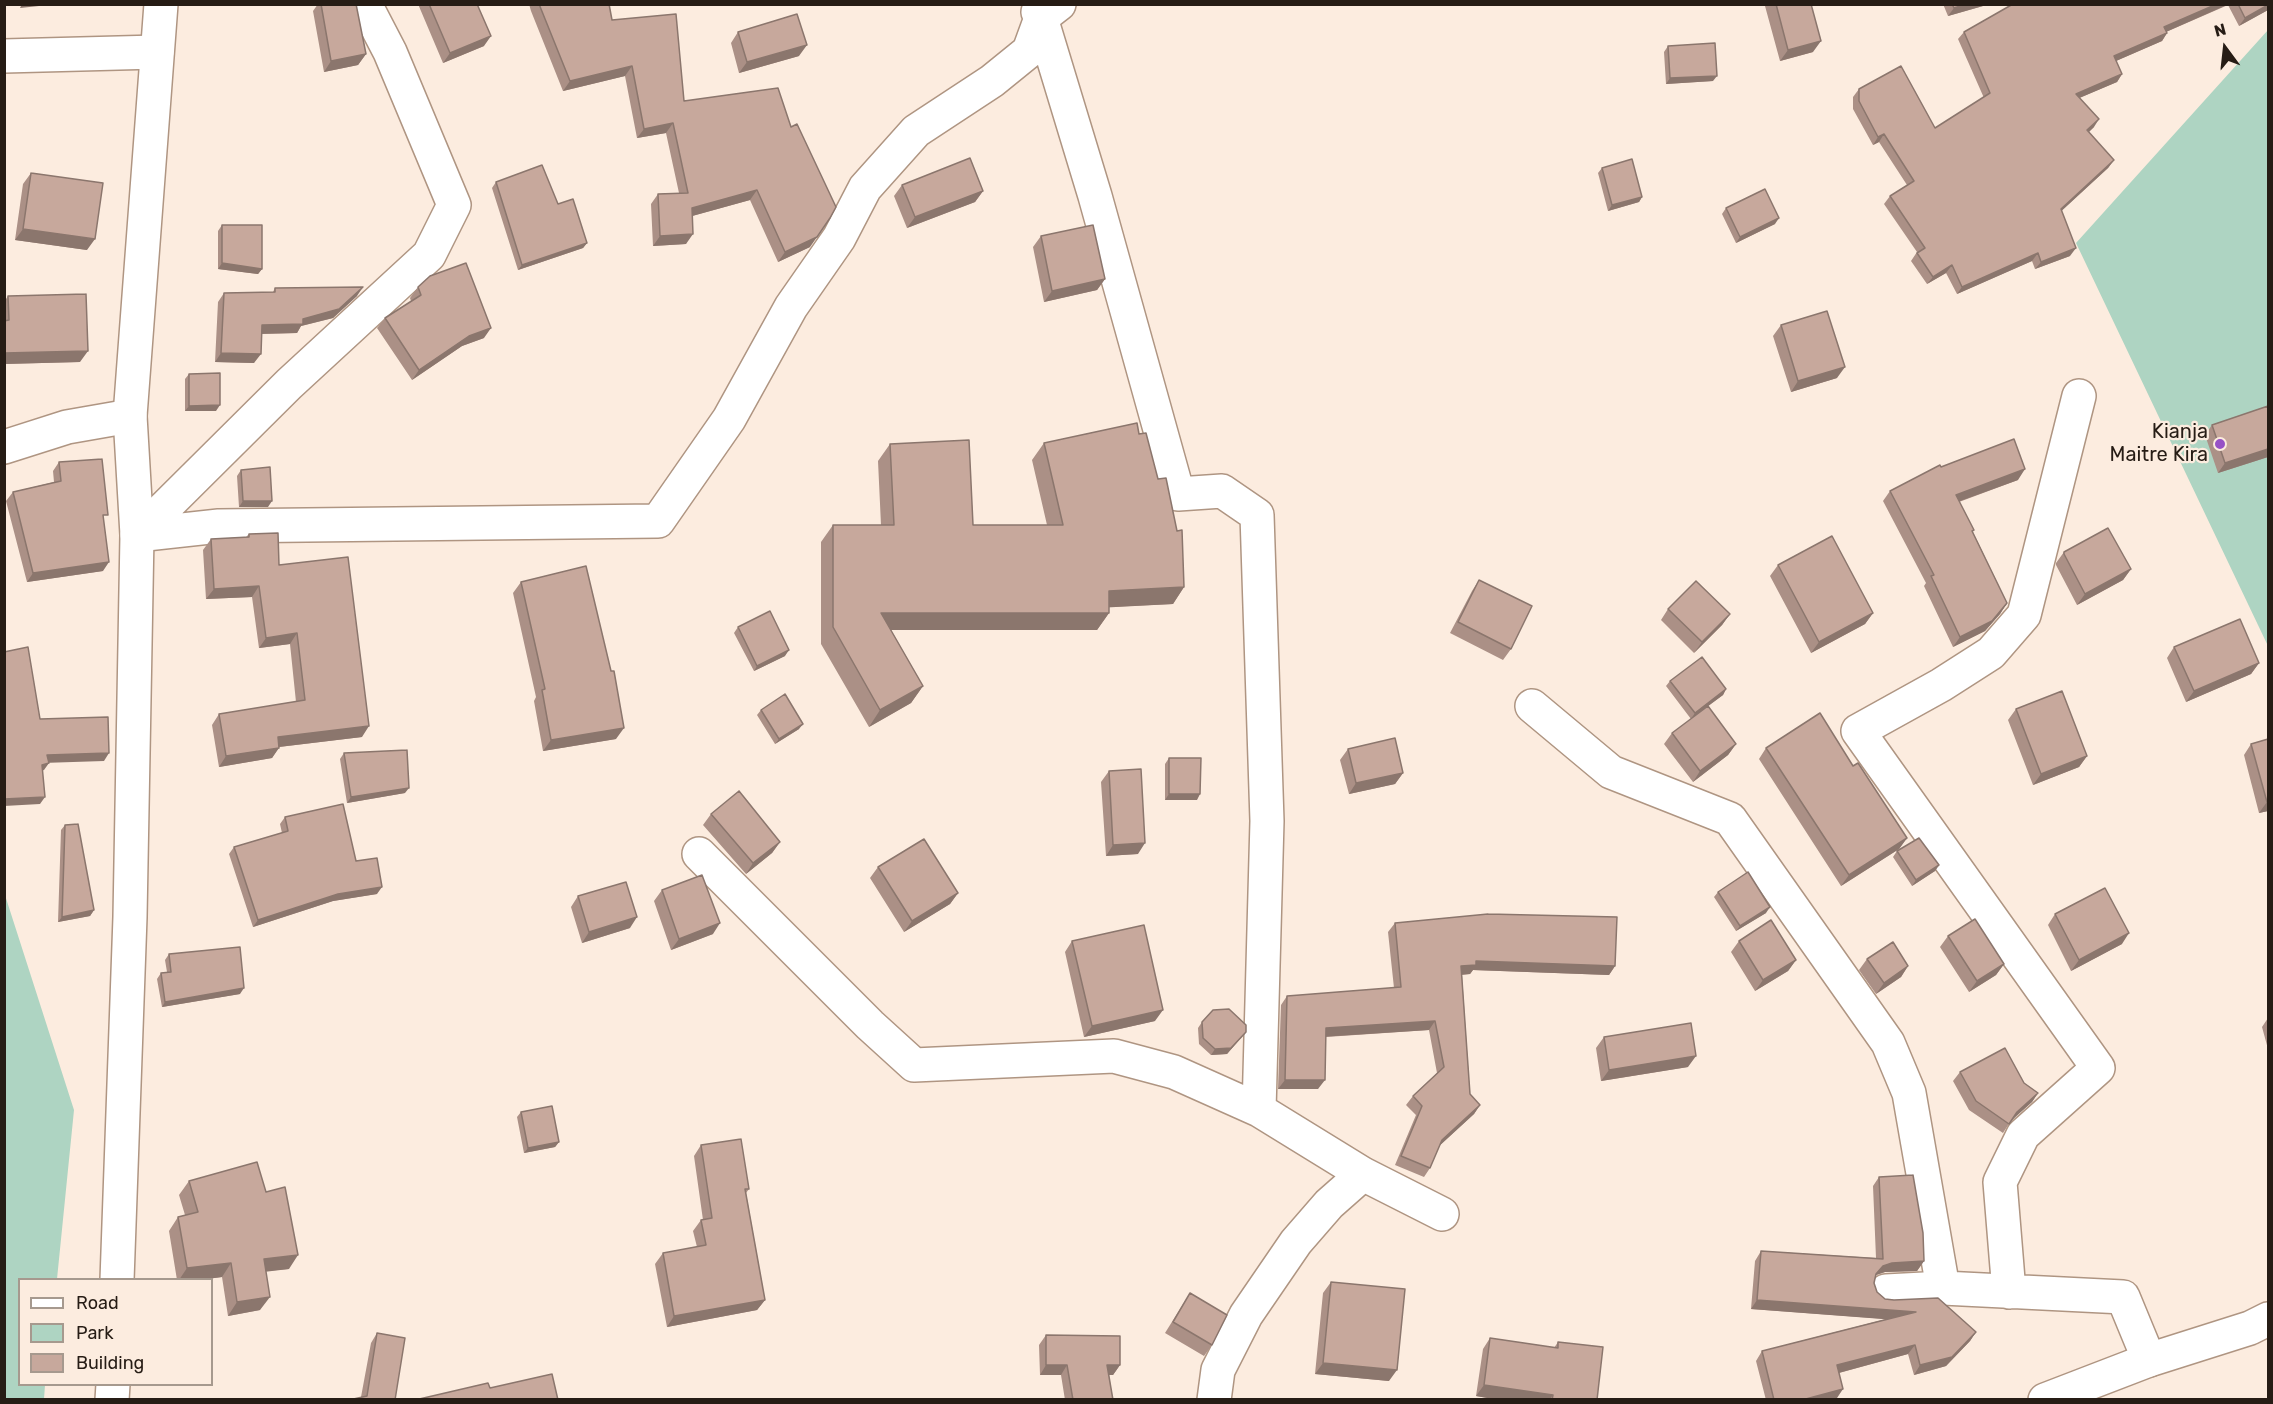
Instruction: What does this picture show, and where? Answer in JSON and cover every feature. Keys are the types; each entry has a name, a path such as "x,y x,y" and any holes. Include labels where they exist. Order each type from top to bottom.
{"street":[{"path":"117,1278 130,917 137,535 130,416 161,4"},
{"path":"137,535 289,384 429,255 454,205 390,52 365,4"},
{"path":"137,535 219,526 658,521 729,419 791,307 839,238 865,188 916,131 992,81 1029,51 1044,9"},
{"path":"1044,9 1178,494 1222,491 1257,515 1267,821 1259,1110"},
{"path":"4,56 157,52"},
{"path":"2009,1292 2000,1182 2023,1135 2098,1068 1858,731 1941,685 1991,653 2024,615 2079,396"},
{"path":"4,447 67,427 130,416"},
{"path":"1532,706 1611,772 1730,819 1888,1043 1909,1093 1943,1288"},
{"path":"699,854 862,1017 914,1065 1114,1056 1174,1072 1259,1110 1363,1174 1442,1214"},
{"path":"1214,1400 1218,1370 1246,1315 1302,1235 1329,1204 1363,1174"},
{"path":"1886,1291 1943,1288 2123,1297 2149,1360"},
{"path":"2045,1400 2149,1360 2250,1328 2268,1318"}],"green space":[{"name":"Kianja Maitre Kira","path":"2268,30 2268,646 2076,243"},
{"path":"4,892 74,1110 57,1278 18,1278 18,1386 45,1386 44,1399 5,1399"}],"building":[{"path":"321,4 356,4 366,54 331,61"},
{"path":"429,4 477,4 491,36 450,53"},
{"path":"539,4 609,4 612,20 676,14 684,101 778,88 791,127 797,124 836,207 817,237 785,252 757,190 692,208 693,234 660,236 658,194 688,193 673,123 644,129 632,66 570,81"},
{"path":"1776,4 1811,4 1821,41 1788,50"},
{"path":"1952,4 1966,4 1954,8"},
{"path":"2013,4 2217,4 2164,27 2167,33 2114,56 2122,74 2076,94 2099,119 2087,130 2114,160 2061,209 2076,248 2041,262 2038,253 1962,287 1952,265 1933,277 1917,253 1925,248 1890,196 1914,181 1884,134 1878,137 1859,101 1859,89 1901,66 1935,128 1990,93 1964,32"},
{"path":"2238,4 2268,4 2268,5 2245,18"},
{"path":"797,14 807,45 747,62 738,32"},
{"path":"1715,43 1717,76 1670,78 1668,46"},
{"path":"970,158 983,191 915,217 902,185"},
{"path":"1632,159 1642,197 1612,205 1602,168"},
{"path":"542,165 558,204 573,199 587,243 522,265 496,182"},
{"path":"31,173 103,183 95,239 23,229"},
{"path":"1765,189 1779,218 1740,237 1726,208"},
{"path":"222,225 262,225 262,269 222,263"},
{"path":"1093,225 1105,279 1052,291 1041,236"},
{"path":"466,263 491,328 469,336 419,370 385,318 421,295 418,287 430,276"},
{"path":"363,287 339,309 303,319 303,324 262,325 261,354 221,353 224,293 275,292 275,288"},
{"path":"86,294 88,351 4,353 4,321 9,320 8,296"},
{"path":"1827,311 1845,367 1798,381 1781,325"},
{"path":"220,373 220,405 189,406 189,374"},
{"path":"2268,406 2268,449 2225,463 2212,425"},
{"path":"1137,423 1139,434 1146,433 1158,479 1166,478 1177,531 1182,530 1184,587 1109,591 1109,613 881,613 923,686 880,710 833,627 833,525 894,525 890,444 969,440 973,525 1063,525 1044,443"},
{"path":"2014,439 2025,469 1956,495 2007,603 1992,621 1960,637 1931,576 1934,575 1890,491 1940,465 1941,467"},
{"path":"102,459 108,515 103,515 109,562 33,573 13,492 61,481 59,462"},
{"path":"270,467 272,501 243,501 241,470"},
{"path":"2108,528 2131,569 2085,594 2064,552"},
{"path":"278,533 279,565 348,557 369,726 278,737 279,748 226,756 219,714 305,700 297,633 266,638 259,586 214,589 211,539"},
{"path":"1832,536 1873,613 1819,642 1778,565"},
{"path":"586,566 611,671 614,671 624,728 551,740 542,690 545,689 521,582"},
{"path":"1479,580 1532,606 1511,649 1458,622"},
{"path":"1696,581 1730,614 1702,642 1668,609"},
{"path":"770,611 789,650 757,666 738,627"},
{"path":"2240,619 2259,663 2194,691 2174,647"},
{"path":"28,647 40,719 108,717 109,753 47,755 49,763 42,765 45,797 4,799 4,652"},
{"path":"1702,657 1726,689 1695,713 1670,681"},
{"path":"2062,691 2087,756 2041,774 2016,709"},
{"path":"785,694 803,724 779,739 761,710"},
{"path":"1708,706 1736,744 1700,771 1672,733"},
{"path":"1820,713 1853,766 1858,763 1907,838 1849,875 1766,748"},
{"path":"1395,738 1403,773 1356,783 1348,749"},
{"path":"2268,739 2268,802 2267,802 2251,744"},
{"path":"407,750 409,788 351,797 344,753"},
{"path":"1169,758 1201,758 1200,794 1169,794"},
{"path":"1141,769 1145,843 1113,845 1109,771"},
{"path":"739,791 780,842 753,863 711,814"},
{"path":"343,804 356,861 377,858 382,887 338,894 258,920 234,847 288,831 285,817"},
{"path":"78,824 94,910 62,917 65,825"},
{"path":"1919,838 1939,865 1916,880 1897,851"},
{"path":"924,839 958,893 912,921 878,867"},
{"path":"1748,872 1770,907 1740,926 1718,892"},
{"path":"702,875 720,923 679,939 662,890"},
{"path":"626,882 637,917 589,932 578,896"},
{"path":"2105,888 2129,933 2079,960 2055,914"},
{"path":"1488,914 1617,917 1615,966 1476,961 1476,965 1461,966 1470,1094 1480,1105 1442,1140 1430,1168 1401,1156 1422,1106 1413,1096 1444,1067 1435,1021 1326,1028 1325,1080 1285,1080 1287,996 1401,987 1395,923"},
{"path":"1975,919 2004,964 1977,981 1948,936"},
{"path":"1771,920 1796,960 1763,980 1739,941"},
{"path":"1144,925 1163,1010 1092,1026 1072,941"},
{"path":"1893,942 1908,966 1884,983 1867,959"},
{"path":"240,947 244,988 165,1002 161,973 171,972 169,954"},
{"path":"1229,1009 1246,1025 1246,1032 1231,1048 1215,1049 1203,1038 1202,1022 1213,1010"},
{"path":"1691,1023 1696,1056 1609,1070 1604,1037"},
{"path":"2005,1048 2024,1083 2038,1093 2017,1112 2009,1124 1976,1101 1960,1072"},
{"path":"552,1106 559,1142 528,1148 521,1112"},
{"path":"741,1139 749,1189 745,1189 765,1300 674,1316 663,1253 706,1245 701,1220 712,1218 701,1145"},
{"path":"257,1162 266,1192 285,1187 298,1255 264,1259 270,1297 237,1302 231,1263 187,1268 178,1217 198,1212 189,1181"},
{"path":"1913,1175 1923,1233 1924,1261 1892,1263 1883,1266 1876,1274 1874,1283 1877,1292 1885,1299 1894,1300 1938,1298 1976,1332 1952,1357 1920,1365 1915,1345 1837,1365 1843,1389 1802,1400 1774,1400 1762,1351 1916,1312 1757,1300 1761,1251 1883,1259 1879,1177"},
{"path":"1331,1282 1405,1289 1397,1370 1323,1363"},
{"path":"1190,1293 1227,1315 1212,1345 1173,1322"},
{"path":"377,1333 405,1338 395,1400 349,1400 367,1396"},
{"path":"1046,1335 1120,1336 1120,1365 1107,1365 1113,1400 1073,1400 1067,1365 1046,1365"},
{"path":"1490,1338 1558,1348 1558,1342 1603,1347 1597,1400 1552,1400 1553,1395 1484,1385"},
{"path":"552,1374 558,1400 415,1400 488,1383 490,1388"}],"place":[{"name":"Kianja Maitre Kira","path":"2220,444"}]}
